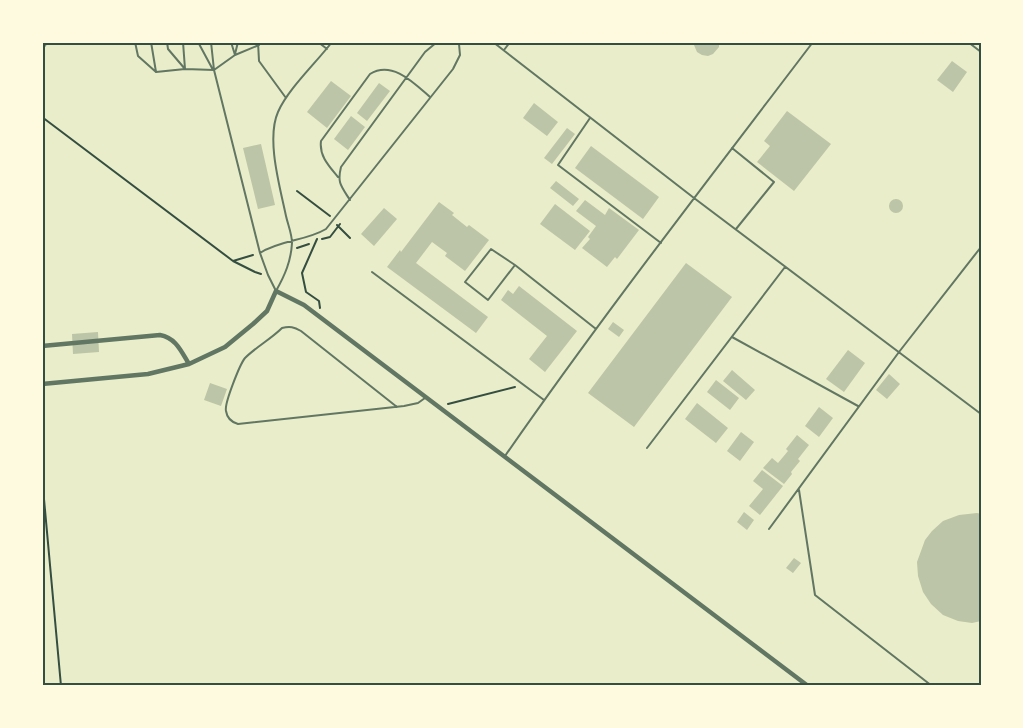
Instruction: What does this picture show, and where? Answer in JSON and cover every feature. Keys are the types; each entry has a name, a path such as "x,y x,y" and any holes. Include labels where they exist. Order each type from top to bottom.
{"street":[{"path":"42,384 148,374 189,364 225,346 253,324 267,311 276,291 304,305 808,686"},
{"path":"42,346 160,335 174,341 189,364"}],"lane":[{"path":"135,42 138,56 156,72 185,69 214,70 235,55 260,43 259,61 286,98"},
{"path":"151,42 156,72"},
{"path":"166,42 168,49 185,69"},
{"path":"183,42 185,69"},
{"path":"198,42 214,70"},
{"path":"211,42 214,70 260,253 276,291"},
{"path":"231,42 235,55"},
{"path":"235,55 238,42"},
{"path":"318,42 327,49"},
{"path":"276,291 285,276 292,241 273,148 274,129 278,113 286,98 332,42"},
{"path":"338,177 341,167 425,52 436,42"},
{"path":"260,253 268,248 318,234 326,229 453,69 460,55 457,42"},
{"path":"493,42 694,198 981,414"},
{"path":"504,50 510,42"},
{"path":"506,456 596,329 813,42"},
{"path":"968,42 981,51"},
{"path":"350,200 338,177 323,157 320,149 321,141 370,74 377,70 387,70 408,77 430,97"},
{"path":"590,118 558,165 661,243"},
{"path":"732,148 774,182 736,229"},
{"path":"769,529 899,352 981,247"},
{"path":"515,265 488,300 465,282 491,249 515,265 596,329"},
{"path":"647,448 785,267"},
{"path":"372,272 544,400"},
{"path":"397,407 301,331 295,327 289,327 282,328 240,364 225,408 229,419 238,424 397,407 418,403 427,397"},
{"path":"732,337 859,407"},
{"path":"799,488 815,596 932,686"}],"path":[{"path":"42,117 233,261 255,273 268,275"},
{"path":"297,191 329,213 350,238"},
{"path":"318,234 302,273 306,292 319,301 321,318"},
{"path":"439,407 524,385"},
{"path":"42,477 61,686"}],"building":[{"path":"695,42 719,42 719,47 713,54 702,55 697,52"},
{"path":"952,61 967,72 953,92 937,80"},
{"path":"331,81 351,96 327,128 307,112"},
{"path":"379,83 390,91 367,121 357,113"},
{"path":"534,103 558,122 547,136 523,118"},
{"path":"787,111 831,144 794,191 757,162 770,146 764,141"},
{"path":"351,116 365,127 348,150 334,139"},
{"path":"567,128 575,134 552,164 544,158"},
{"path":"261,144 275,205 258,209 243,148"},
{"path":"591,146 659,197 643,219 575,168"},
{"path":"556,181 579,199 573,206 550,188"},
{"path":"896,199 901,201 903,206 901,211 896,213 891,211 889,206 891,201"},
{"path":"585,200 605,215 609,208 639,230 617,259 615,257 607,267 582,248 590,239 588,237 596,226 576,211"},
{"path":"439,202 467,227 469,225 489,240 465,271 445,256 447,253 432,242 416,263 488,317 476,333 387,267"},
{"path":"555,204 590,231 575,250 540,224"},
{"path":"384,208 397,219 374,246 361,234"},
{"path":"686,263 732,297 634,427 588,393"},
{"path":"519,286 577,331 545,372 529,359 547,336 501,300 508,290 513,294"},
{"path":"613,322 624,330 619,337 608,329"},
{"path":"98,332 99,352 73,354 72,334"},
{"path":"848,350 865,363 844,392 826,379"},
{"path":"732,370 755,390 746,400 723,381"},
{"path":"889,374 900,384 887,399 876,390"},
{"path":"716,380 739,398 730,410 707,392"},
{"path":"210,383 227,389 221,406 204,400"},
{"path":"697,403 728,428 716,443 685,419"},
{"path":"819,407 833,418 819,437 805,426"},
{"path":"741,432 754,442 740,461 727,451"},
{"path":"797,435 809,445 784,484 763,468 772,458 778,463"},
{"path":"762,470 783,486 760,515 749,506 763,489 753,481"},
{"path":"744,512 754,520 747,530 737,522"},
{"path":"981,514 981,621 972,623 943,615 931,604 923,592 917,562 925,540 943,521 959,515"},
{"path":"794,558 801,563 793,573 786,568"}],"railway":[{"path":"42,49 47,42"}]}
